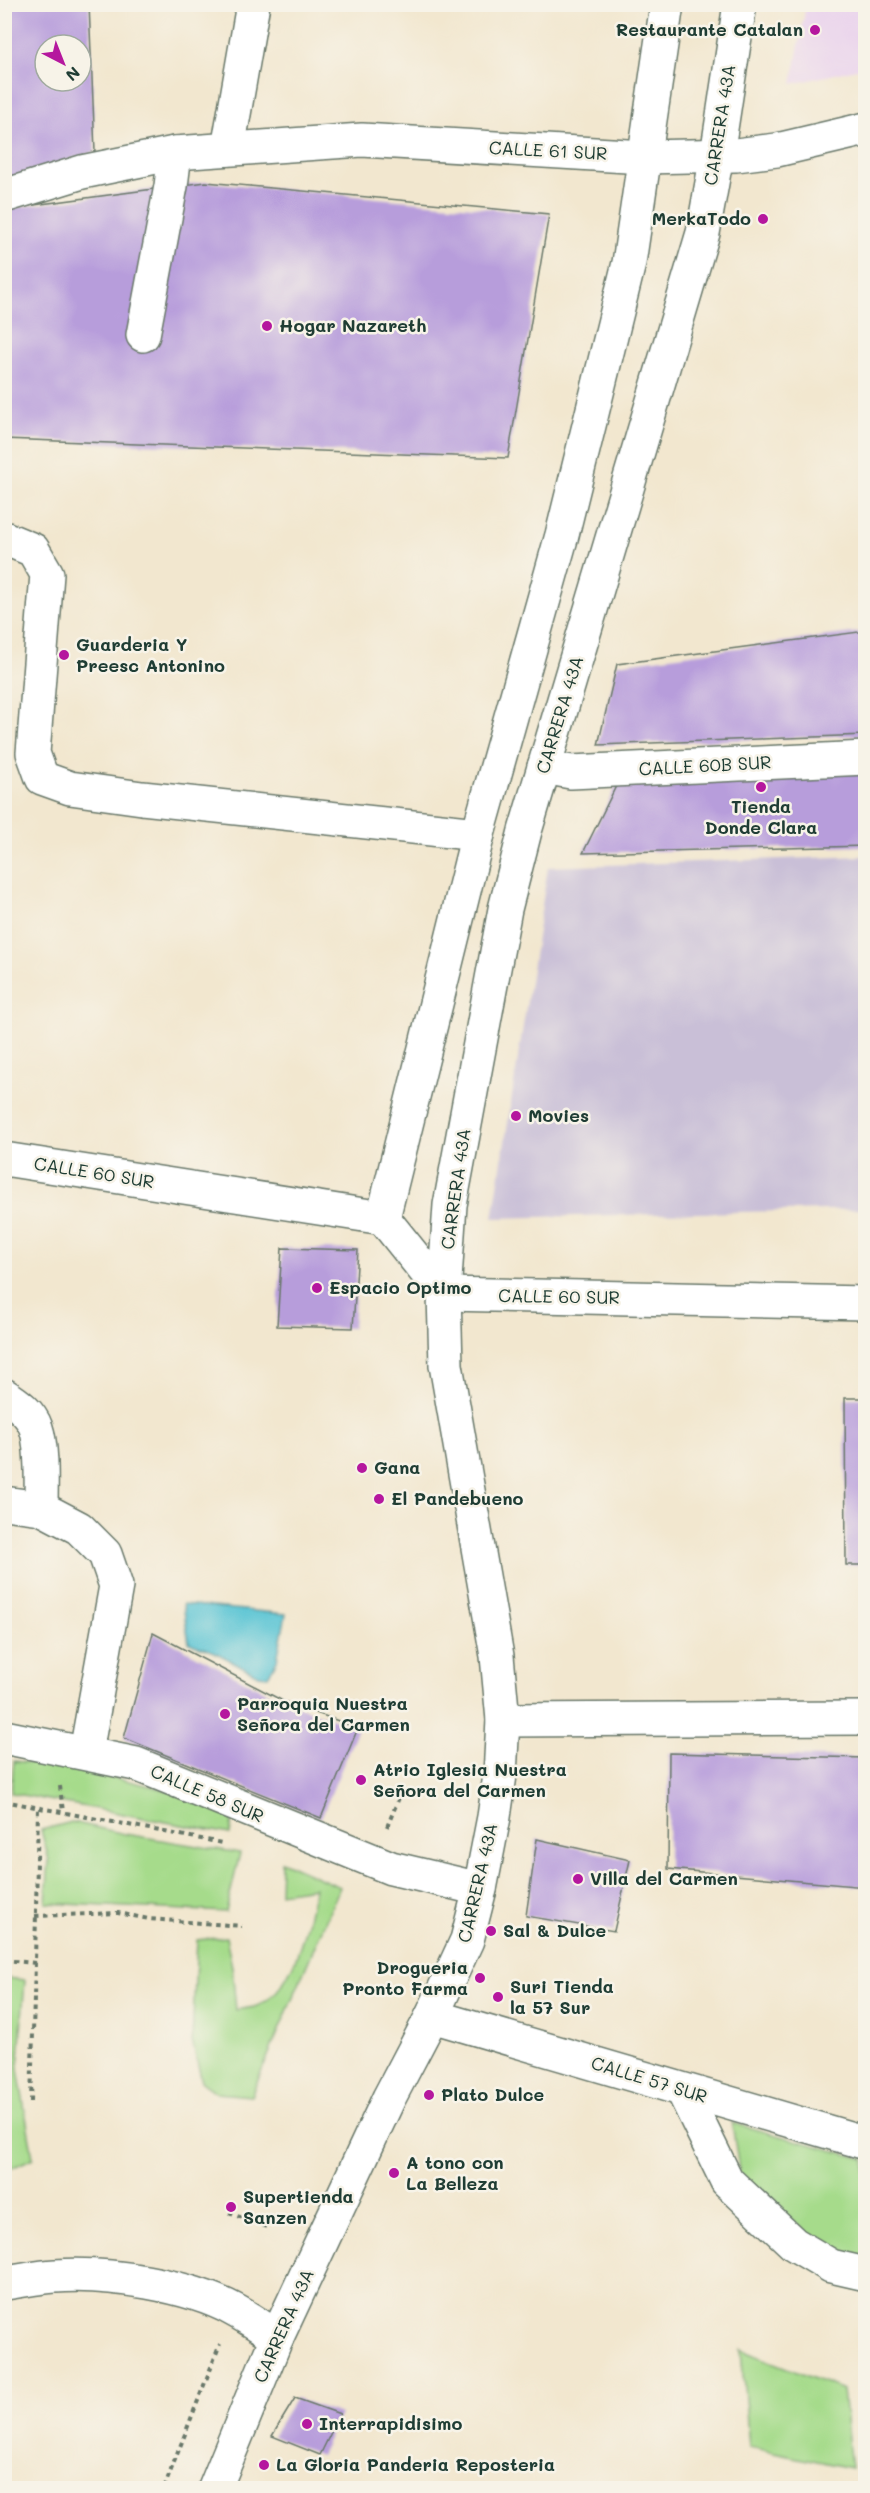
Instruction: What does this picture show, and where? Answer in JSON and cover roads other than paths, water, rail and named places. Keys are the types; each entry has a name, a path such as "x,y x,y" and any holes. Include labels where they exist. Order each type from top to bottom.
{"main road":[{"path":"228,149 253,4"},
{"path":"444,1294 382,1218 478,834 562,535 630,262 667,4"},
{"name":"CARRERA 43A","path":"215,2488 277,2337 389,2098 432,2016 467,1940 480,1889 500,1775 503,1720 497,1656 446,1365 444,1294 450,1205 505,909 544,767 703,233 740,4"},
{"name":"CALLE 61 SUR","path":"4,196 82,172 175,153 362,140 644,157 757,154 866,129"},
{"path":"143,335 175,153"},
{"path":"4,538 33,550 47,574 33,753 42,778 70,788 142,798 478,834"},
{"name":"CALLE 60B SUR","path":"544,767 571,772 866,758"},
{"name":"CALLE 60 SUR","path":"4,1159 382,1218"},
{"name":"CALLE 60 SUR","path":"444,1294 866,1303"},
{"path":"4,1395 21,1405 36,1428 41,1467 41,1508"},
{"path":"4,1503 41,1508 79,1528 105,1554 116,1586 86,1752"},
{"path":"503,1720 866,1718"},
{"name":"CALLE 58 SUR","path":"4,1737 136,1764 403,1872 480,1889"},
{"name":"CALLE 57 SUR","path":"432,2016 866,2143"},
{"path":"683,2091 728,2181 794,2244 831,2266 866,2274"},
{"path":"4,2283 54,2276 105,2276 156,2285 207,2298 233,2310 277,2337"}],"water":[{"path":"183,1604 286,1614 277,1660 268,1676 258,1675 215,1652 189,1643"}],"place":[{"name":"Restaurante Catalan","path":"815,30"},
{"name":"MerkaTodo","path":"763,219"},
{"name":"Hogar Nazareth","path":"267,326"},
{"name":"Guarderia Y Preesc Antonino","path":"64,655"},
{"name":"Tienda Donde Clara","path":"761,787"},
{"name":"Movies","path":"516,1116"},
{"name":"Espacio Optimo","path":"317,1288"},
{"name":"Gana","path":"362,1468"},
{"name":"El Pandebueno","path":"379,1499"},
{"name":"Parroquia Nuestra Señora del Carmen","path":"225,1714"},
{"name":"Atrio Iglesia Nuestra Señora del Carmen","path":"361,1780"},
{"name":"Villa del Carmen","path":"578,1879"},
{"name":"Sal & Dulce","path":"491,1931"},
{"name":"Drogueria Pronto Farma","path":"480,1978"},
{"name":"Suri Tienda la 57 Sur","path":"498,1997"},
{"name":"Plato Dulce","path":"429,2095"},
{"name":"A tono con La Belleza","path":"394,2173"},
{"name":"Supertienda Sanzen","path":"231,2207"},
{"name":"Interrapidisimo","path":"307,2424"},
{"name":"La Gloria Panderia Reposteria","path":"264,2465"}]}
